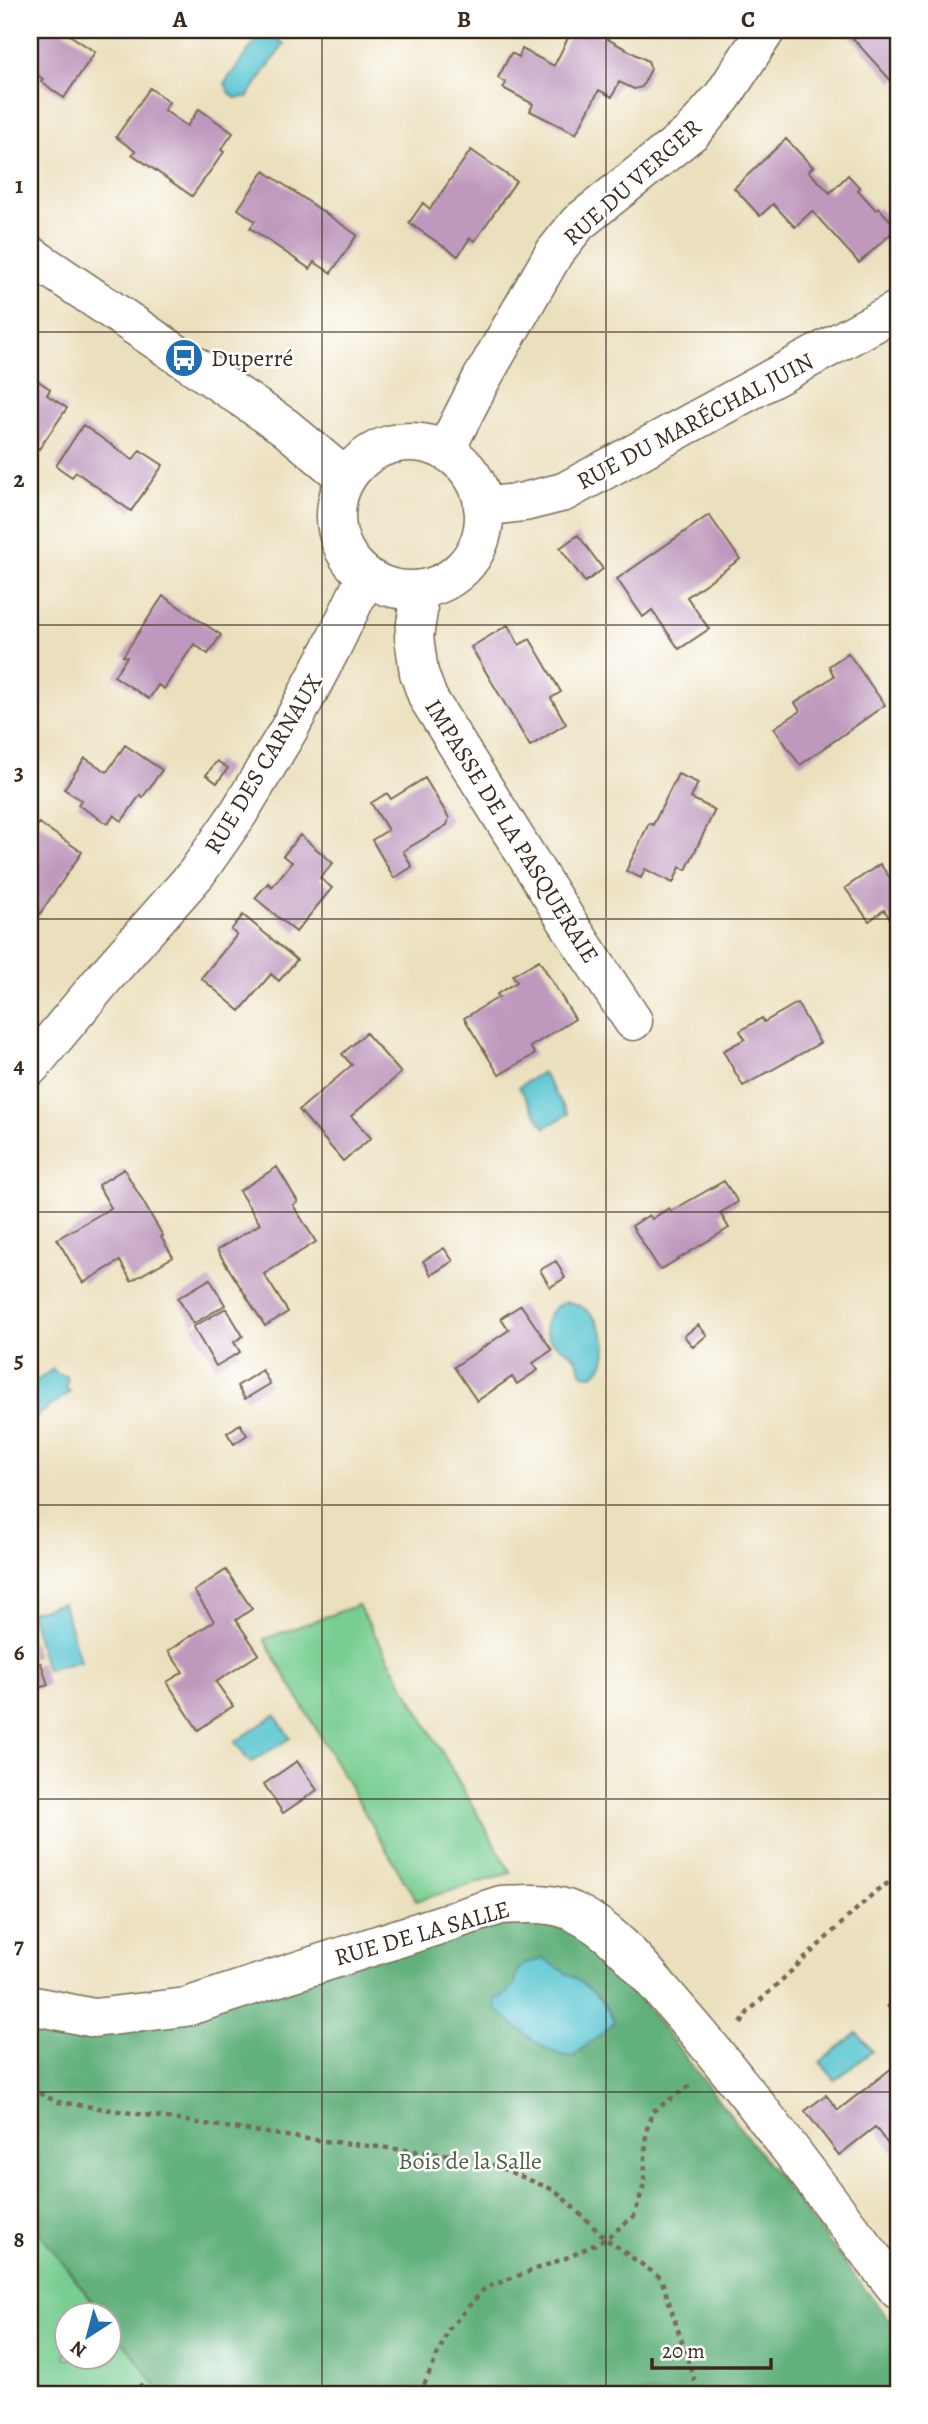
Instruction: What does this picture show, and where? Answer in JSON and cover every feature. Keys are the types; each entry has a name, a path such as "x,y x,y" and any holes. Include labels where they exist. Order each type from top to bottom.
{"street":[{"name":"RUE DU VERGER","path":"445,451 481,380 554,253 579,223 692,132 723,96 766,30"},
{"path":"30,255 285,427 346,478"},
{"name":"RUE DU MARÉCHAL JUIN","path":"483,507 524,502 564,492 898,310"},
{"path":"399,443 432,445 445,451 460,462 474,478 483,507 483,527 478,546 469,561 452,577 433,587 413,590 386,586 366,576 351,561 336,527 337,503 346,478 365,457 380,448 399,443"},
{"name":"RUE DES CARNAUX","path":"30,1067 196,874 238,814 289,729 366,576"},
{"name":"IMPASSE DE LA PASQUERAIE","path":"413,590 418,611 414,637 419,673 428,698 572,929 633,1021"},
{"name":"RUE DE LA SALLE","path":"30,2005 94,2018 186,2007 501,1905 538,1903 573,1912 604,1931 629,1953 721,2058 897,2286"}],"path":[{"path":"419,2394 449,2329 485,2288 571,2256 606,2239 634,2216 644,2185 646,2132 652,2112 687,2090 721,2058 748,2012 877,1890 898,1877"},
{"path":"30,2089 58,2102 307,2139 477,2158 556,2190 606,2239 661,2278 699,2394"},
{"path":"131,2394 145,2382"}],"green space":[{"path":"358,1605 511,1873 416,1901 264,1639"},
{"name":"Bois de la Salle","path":"501,1905 573,1912 898,2332 898,2394 163,2394 122,2340 122,2302 93,2302 30,2220 30,2005 94,2018"},
{"path":"30,2220 93,2302 52,2302 52,2372 122,2372 122,2340 163,2394 30,2394"}],"water":[{"path":"263,31 284,44 247,97 235,98 225,83"},
{"path":"542,1072 568,1114 545,1128 519,1087"},
{"path":"566,1302 587,1311 602,1331 605,1355 601,1366 593,1375 583,1374 574,1356 549,1338 546,1327 548,1316 556,1307"},
{"path":"53,1369 57,1375 68,1378 66,1387 70,1392 30,1421 30,1386"},
{"path":"63,1603 80,1661 46,1670 30,1612"},
{"path":"275,1715 290,1738 250,1763 235,1742"},
{"path":"543,1959 594,1993 609,2011 614,2022 573,2057 552,2052 542,2046 497,2010 495,2000 505,1995 515,1984 517,1971 526,1963"},
{"path":"857,2033 872,2051 835,2080 820,2062"}],"building":[{"path":"30,30 62,30 95,52 64,98 41,82 43,79 30,70"},
{"path":"572,30 591,30 648,61 651,69 642,87 634,89 619,82 612,97 599,90 576,134 530,111 533,104 503,88 506,83 498,78 511,53 519,57 522,49 554,66"},
{"path":"898,30 898,79 893,83 847,32"},
{"path":"150,88 169,102 164,110 187,126 199,109 233,133 221,150 224,152 192,196 132,154 135,151 116,137"},
{"path":"786,139 813,167 808,171 830,193 848,175 876,210 879,208 897,228 859,263 812,211 795,227 773,204 760,216 734,188"},
{"path":"471,150 516,181 475,241 470,238 458,256 409,223 423,203 430,209"},
{"path":"264,171 357,235 331,273 314,262 310,269 250,228 255,221 238,209"},
{"path":"30,375 50,389 47,395 67,408 39,449 30,443"},
{"path":"83,425 133,460 140,450 163,465 131,511 76,472 72,477 56,466"},
{"path":"709,515 740,559 687,597 709,629 679,649 652,610 643,617 617,579"},
{"path":"578,535 603,569 585,582 560,548"},
{"path":"163,596 221,635 208,654 194,644 164,689 158,685 149,699 114,676 127,657 123,656"},
{"path":"508,625 519,645 530,639 561,692 551,698 566,724 530,746 471,647"},
{"path":"848,653 885,705 800,765 774,728 800,711 795,703 834,676 829,666"},
{"path":"125,745 162,770 122,821 114,815 108,824 78,805 81,800 64,789 85,758 107,772"},
{"path":"217,761 228,768 217,783 206,775"},
{"path":"678,774 698,783 691,798 715,810 686,870 680,867 673,883 645,869 641,878 626,871 649,823 653,825"},
{"path":"425,778 449,818 447,825 403,851 412,867 394,878 372,840 388,830 371,803 387,793 391,799"},
{"path":"39,823 82,852 39,915 30,908 30,837"},
{"path":"300,835 333,863 320,878 332,888 296,932 255,898 268,883 272,887 292,862 283,856"},
{"path":"880,864 898,889 898,930 884,910 869,921 845,888"},
{"path":"243,915 297,960 279,981 271,974 240,1011 201,978 237,935 231,930"},
{"path":"539,960 575,1019 530,1047 535,1054 499,1075 464,1018 499,997 497,994 517,982 513,975"},
{"path":"797,1003 820,1043 743,1086 723,1051 745,1039 740,1031 762,1018 764,1022"},
{"path":"366,1033 401,1073 351,1116 371,1138 343,1161 299,1110 352,1065 342,1054"},
{"path":"277,1167 298,1202 293,1205 316,1242 264,1274 288,1312 265,1326 217,1250 260,1224 239,1191"},
{"path":"124,1169 173,1257 131,1281 120,1261 83,1283 57,1239 111,1208 98,1185"},
{"path":"724,1181 738,1202 720,1213 729,1228 660,1270 632,1226 649,1215 652,1219 669,1208 671,1211"},
{"path":"444,1248 453,1261 431,1275 423,1261"},
{"path":"556,1261 565,1278 550,1287 540,1270"},
{"path":"210,1279 225,1305 193,1324 178,1298"},
{"path":"521,1305 552,1350 533,1363 538,1370 517,1384 512,1377 477,1401 454,1367 509,1330 501,1318"},
{"path":"226,1308 243,1336 234,1342 240,1352 216,1366 193,1327"},
{"path":"698,1325 707,1335 693,1347 684,1336"},
{"path":"262,1370 270,1384 245,1399 237,1386"},
{"path":"240,1424 247,1435 234,1444 227,1433"},
{"path":"226,1570 252,1609 236,1620 259,1654 216,1682 233,1706 198,1730 167,1682 183,1672 168,1651 214,1621 194,1591"},
{"path":"30,1635 37,1656 30,1659"},
{"path":"41,1663 48,1685 35,1689 30,1676 30,1666"},
{"path":"297,1761 317,1790 283,1813 264,1784"},
{"path":"898,1995 898,2017 887,2006"},
{"path":"892,2068 898,2076 898,2154 896,2155 875,2127 839,2155 805,2111 826,2095 838,2110"}],"place":[{"name":"Duperré","path":"184,358"}]}
